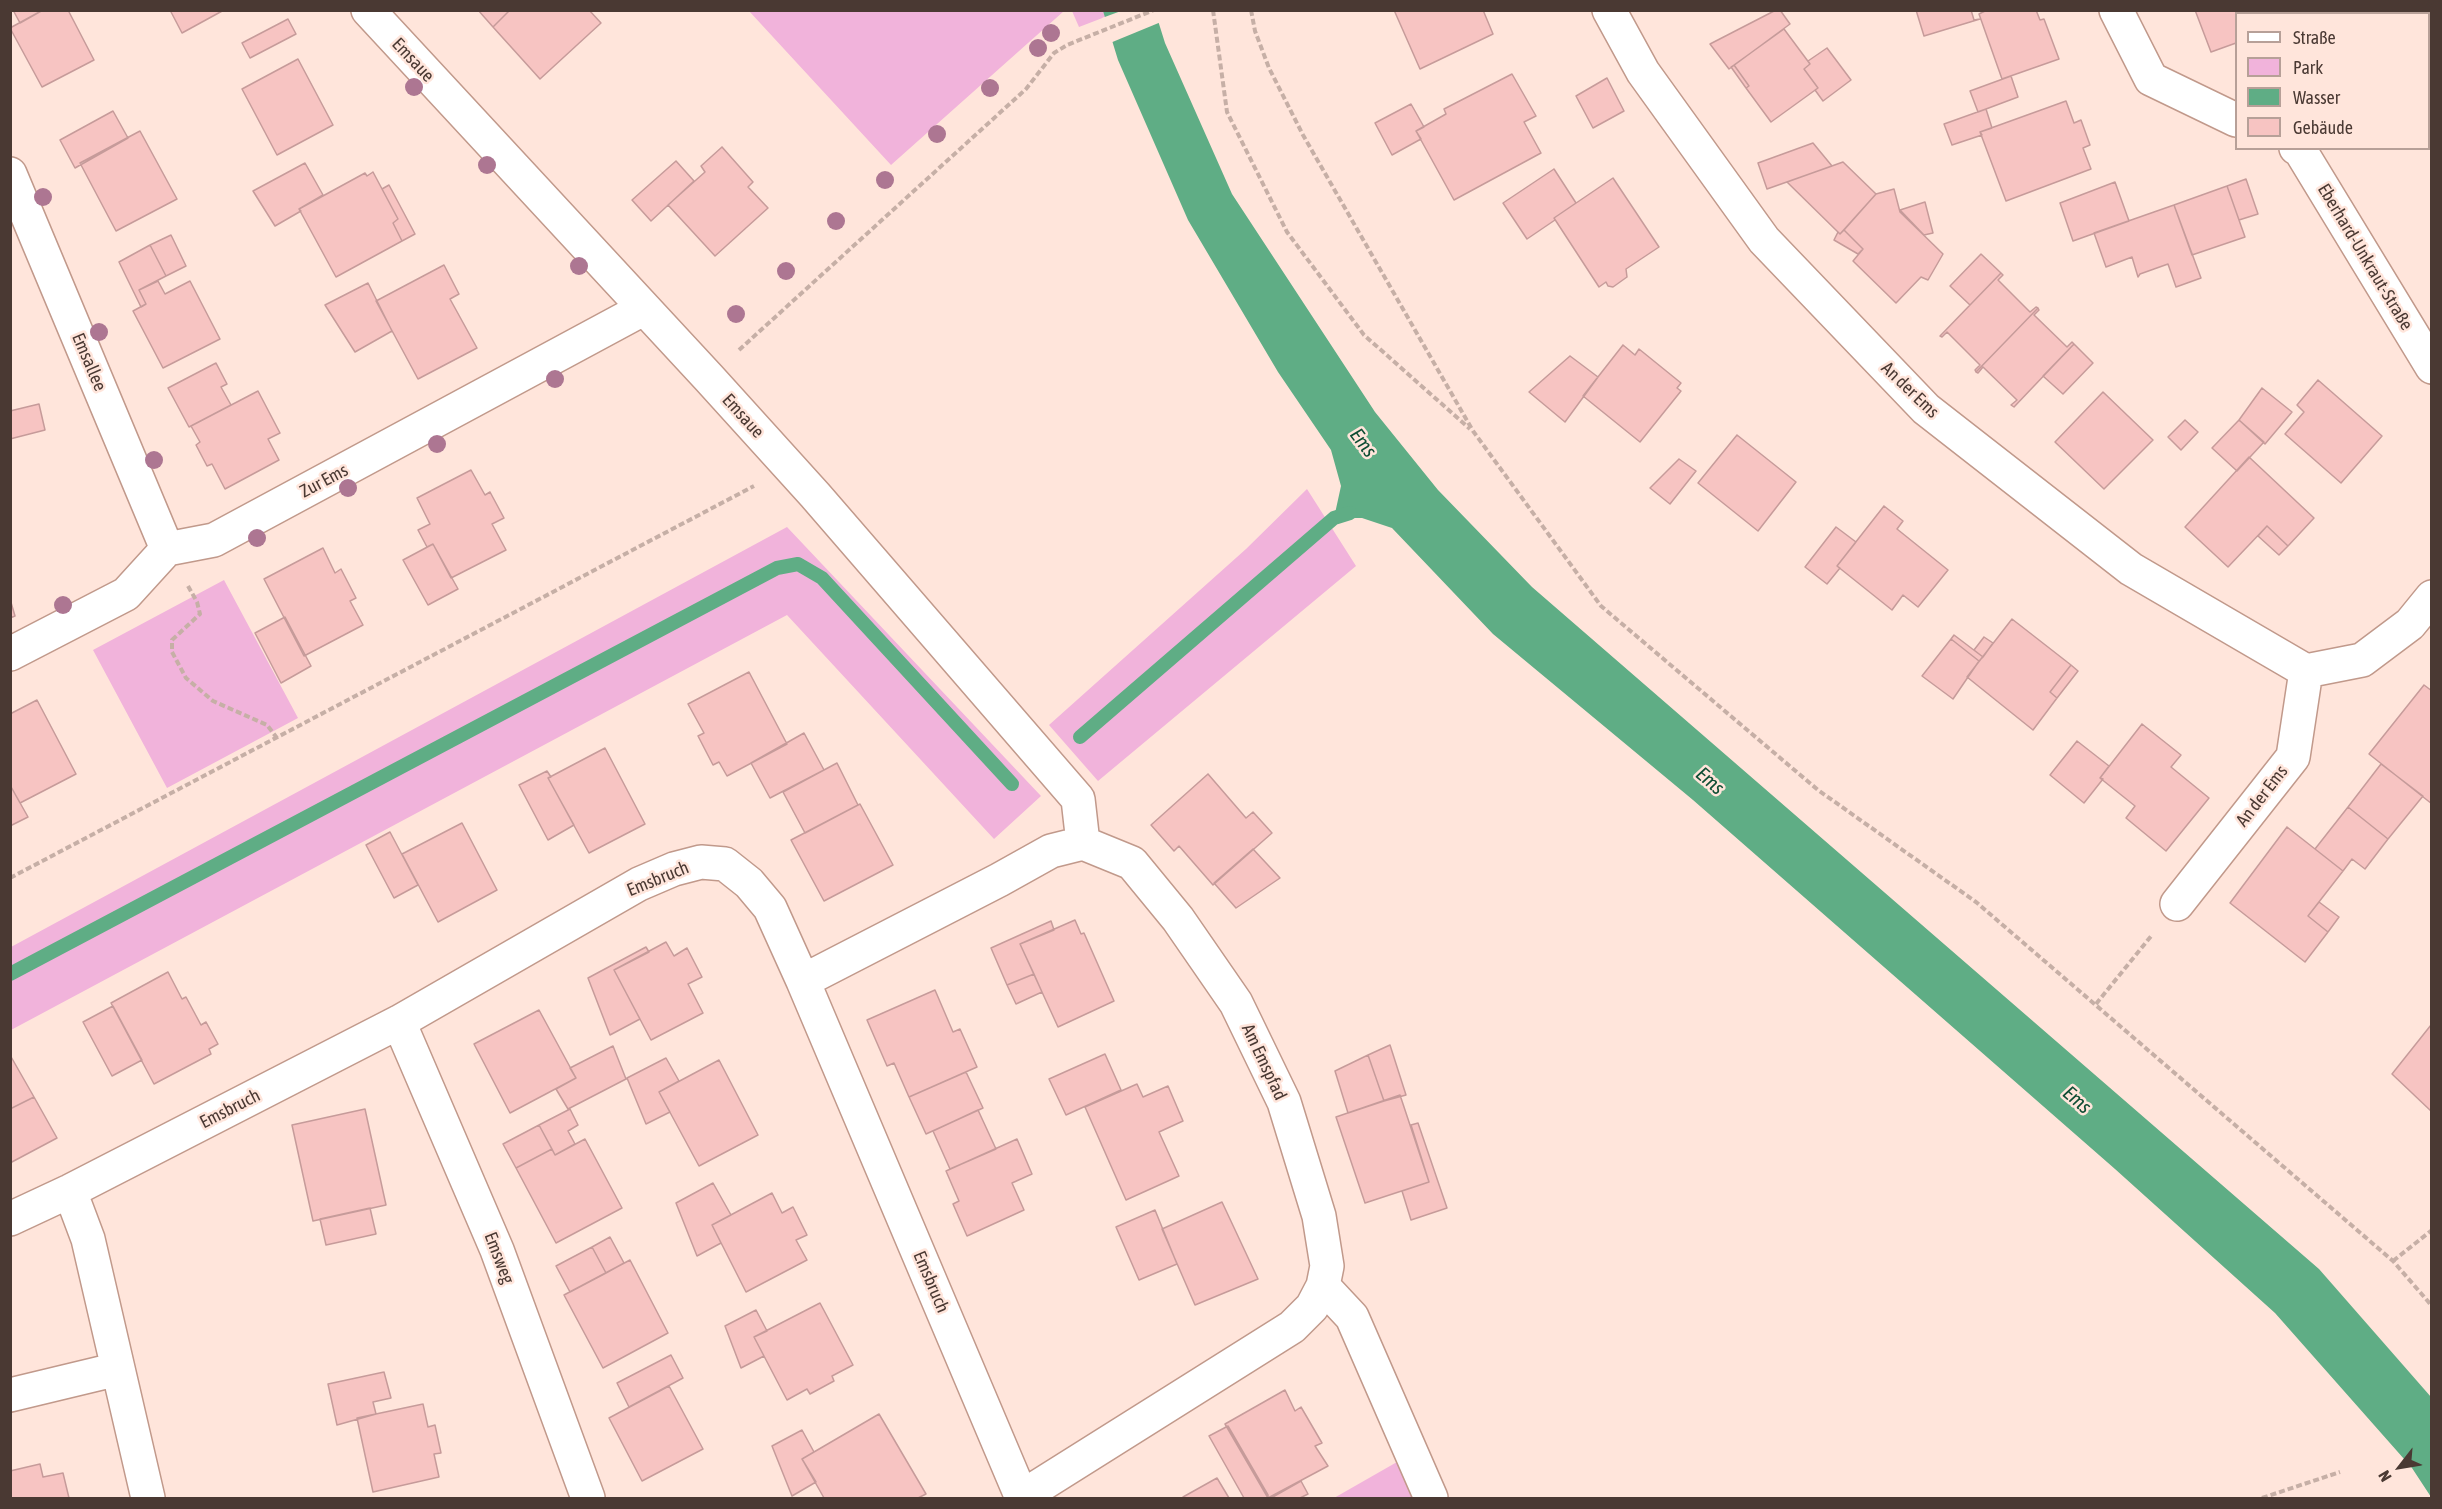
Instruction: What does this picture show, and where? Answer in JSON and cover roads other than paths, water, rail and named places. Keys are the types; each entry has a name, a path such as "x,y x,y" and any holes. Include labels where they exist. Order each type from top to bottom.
{"street":[{"name":"Emsaue","path":"368,10 709,378 1078,799 1083,843"},
{"name":"An der Ems","path":"1609,10 1643,72 1764,240 1926,409 2131,569 2306,671 2293,757 2177,904"},
{"path":"2116,10 2151,79 2235,120"},
{"name":"Eberhard-Unkraut-Straße","path":"2300,150 2432,367"},
{"name":"Emsallee","path":"10,174 167,549"},
{"name":"Zur Ems","path":"167,549 214,540 643,309"},
{"path":"10,654 126,594 167,549"},
{"path":"2306,671 2362,660 2410,624 2432,597"},
{"path":"803,981 1051,851 1083,843"},
{"name":"Am Emspfad","path":"1022,1498 1292,1327 1312,1307 1323,1286 1327,1266 1319,1216 1284,1102 1236,1003 1178,919 1132,863 1083,843"},
{"name":"Emsbruch","path":"10,1219 70,1191 399,1022 639,884 674,869 701,862 725,864 749,883 770,908 1022,1498"},
{"name":"Emsweg","path":"399,1022 497,1250 588,1498"},
{"path":"70,1191 88,1239 148,1498"},
{"path":"1323,1286 1352,1317 1431,1498"},
{"path":"10,1395 118,1369"}],"water":[{"name":"Ems","path":"1103,11 1155,11 1165,43 1232,194 1375,412 1438,490 1532,587 2319,1269 2431,1397 2431,1497 2412,1468 2275,1313 2115,1169 1693,800 1493,634 1392,528 1362,518 1334,518 1341,486 1331,450 1278,372 1188,220 1118,60"}],"waterway":[{"path":"1080,737 1334,518 1350,513"},
{"path":"10,974 777,568 798,564 822,578 1012,784"}]}
